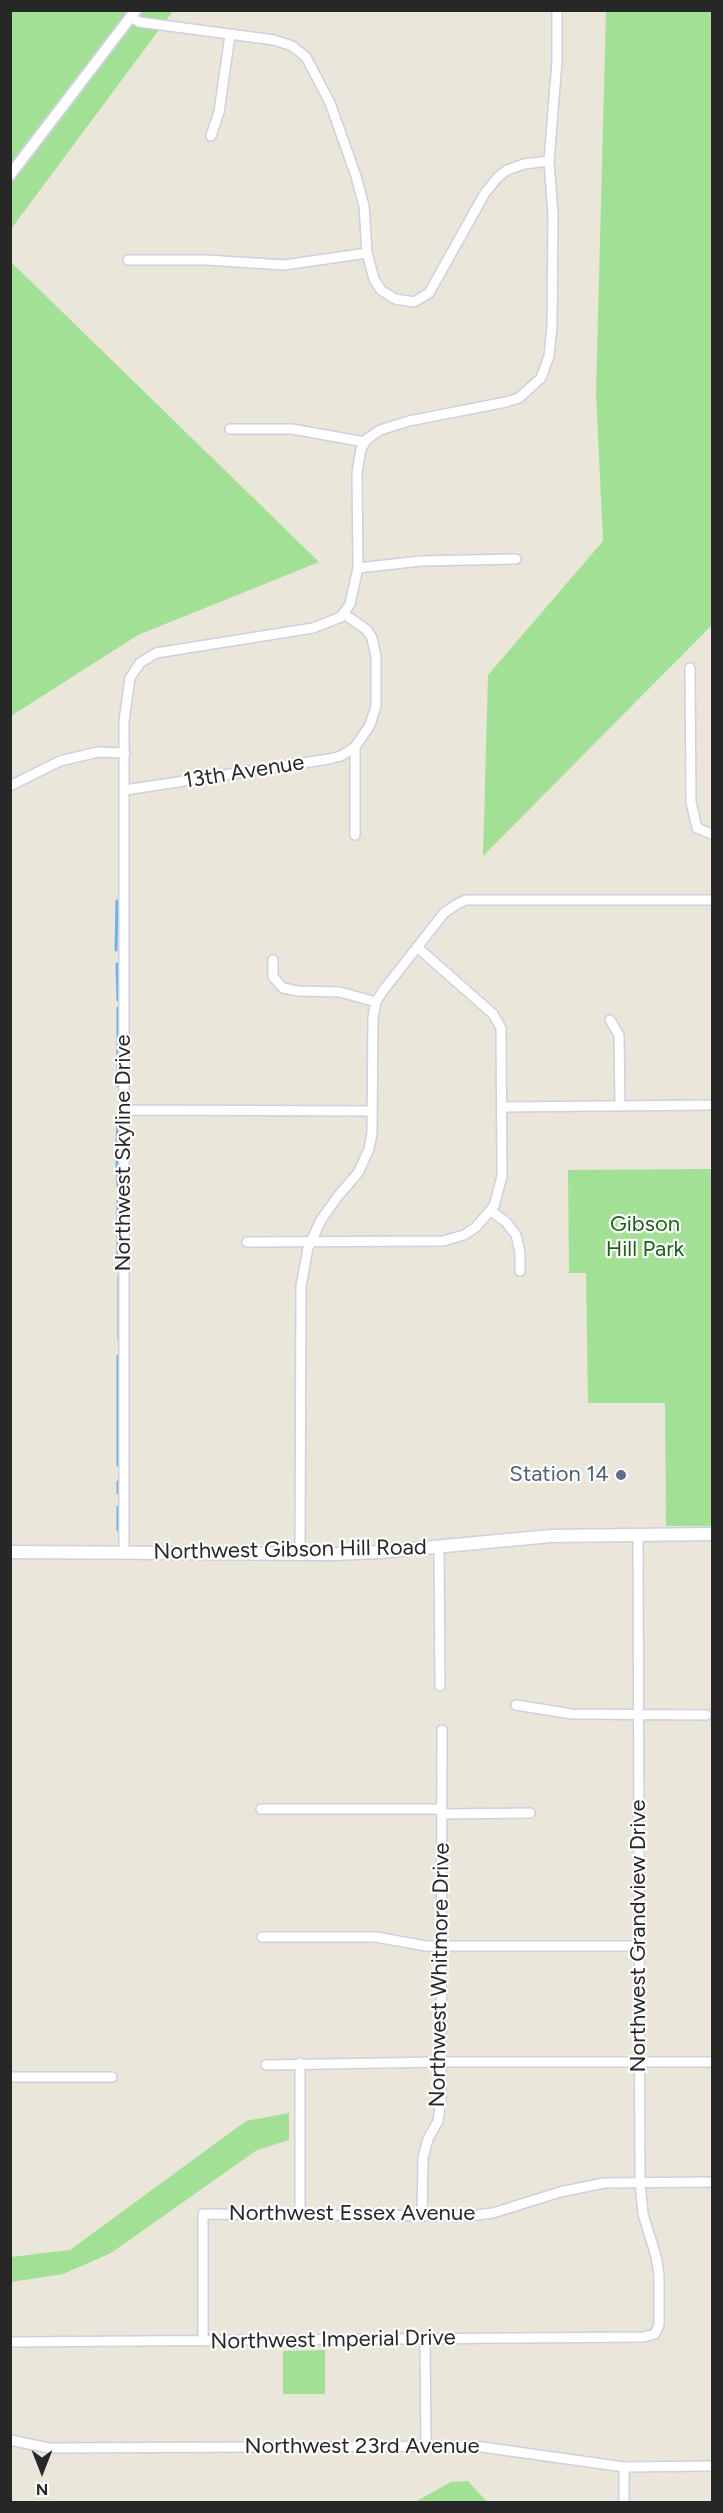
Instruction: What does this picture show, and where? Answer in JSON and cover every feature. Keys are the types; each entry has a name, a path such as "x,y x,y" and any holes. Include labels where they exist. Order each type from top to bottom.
{"main road":[{"name":"Northwest Gibson Hill Road","path":"10,1552 300,1554 380,1552 551,1536 712,1534"}],"street":[{"path":"355,835 357,745 370,725 376,706 376,657 372,638 367,630 344,614 350,604 358,568 357,473 361,449 365,442 380,430 506,402 525,394 541,378 549,356 552,326 553,215 549,161 556,71 557,10"},
{"path":"10,175 134,14 139,22 249,36 284,43 300,51 314,68 330,103 361,194 367,253 374,279 381,290 403,301 420,299 433,288 484,193 498,177 515,166 549,161"},
{"path":"211,136 219,112 230,35"},
{"path":"129,260 207,260 284,265 367,253"},
{"path":"230,429 292,429 365,442"},
{"path":"358,568 421,561 516,559"},
{"name":"Northwest Skyline Drive","path":"124,1553 127,688 135,668 144,658 156,653 314,628 337,620 344,614"},
{"path":"690,668 691,802 697,828 712,834"},
{"name":"13th Avenue","path":"125,789 329,759 341,756 357,745"},
{"path":"10,786 60,761 98,752 125,753"},
{"path":"300,1554 300,1301 304,1263 327,1211 365,1161 372,1134 373,1017 376,1002 417,947 448,910 457,904 476,899 712,900"},
{"path":"247,1242 452,1239 476,1227 491,1211 498,1195 502,1176 502,1037 497,1019 417,947"},
{"path":"273,960 273,977 282,988 298,991 340,992 376,1002"},
{"path":"610,1020 619,1035 620,1106"},
{"path":"502,1107 712,1105"},
{"path":"124,1110 372,1111"},
{"path":"491,1211 506,1222 516,1235 520,1252 520,1271"},
{"name":"Northwest Grandview Drive","path":"638,1534 640,2182 643,2214 656,2256 659,2275 659,2325 655,2334"},
{"path":"439,1547 440,1686"},
{"path":"516,1705 572,1714 706,1715"},
{"name":"Northwest Whitmore Drive","path":"422,2217 423,2158 428,2139 438,2121 441,2100 442,1730"},
{"path":"261,1809 530,1813"},
{"path":"262,1937 376,1937 412,1944 442,1946 640,1946"},
{"path":"266,2065 442,2062 712,2062"},
{"path":"300,2063 300,2215"},
{"path":"10,2077 112,2077"},
{"name":"Northwest Essex Avenue","path":"203,2341 203,2214 469,2216 493,2213 585,2186 640,2182 712,2182"},
{"name":"Northwest Imperial Drive","path":"10,2342 643,2337 655,2334"},
{"path":"425,2339 426,2446"},
{"name":"Northwest 23rd Avenue","path":"10,2440 49,2448 475,2446 624,2467 712,2466"},
{"path":"624,2467 624,2502"}],"green space":[{"path":"11,11 173,11 11,229"},
{"path":"606,11 712,11 712,625 483,856 488,675 603,541 596,393"},
{"path":"10,261 319,562 138,635 11,716"},
{"name":"Gibson Hill Park","path":"712,1169 712,1526 666,1526 665,1403 588,1403 586,1273 569,1273 568,1170"},
{"path":"289,2113 289,2140 257,2150 111,2253 63,2274 11,2282 11,2257 70,2250 246,2121"},
{"path":"325,2350 325,2394 283,2394 283,2351"},
{"path":"468,2481 487,2502 415,2502 451,2482"}],"waterway":[{"path":"116,950 117,901"},
{"path":"117,964 118,1000"},
{"path":"118,1008 118,1086"},
{"path":"117,1145 118,1116"},
{"path":"117,1161 118,1186"},
{"path":"118,1201 118,1258"},
{"path":"119,1276 119,1339"},
{"path":"118,1356 118,1465"},
{"path":"118,1482 118,1493"},
{"path":"118,1507 118,1530"}],"place":[{"name":"Station 14","path":"621,1475"}]}
